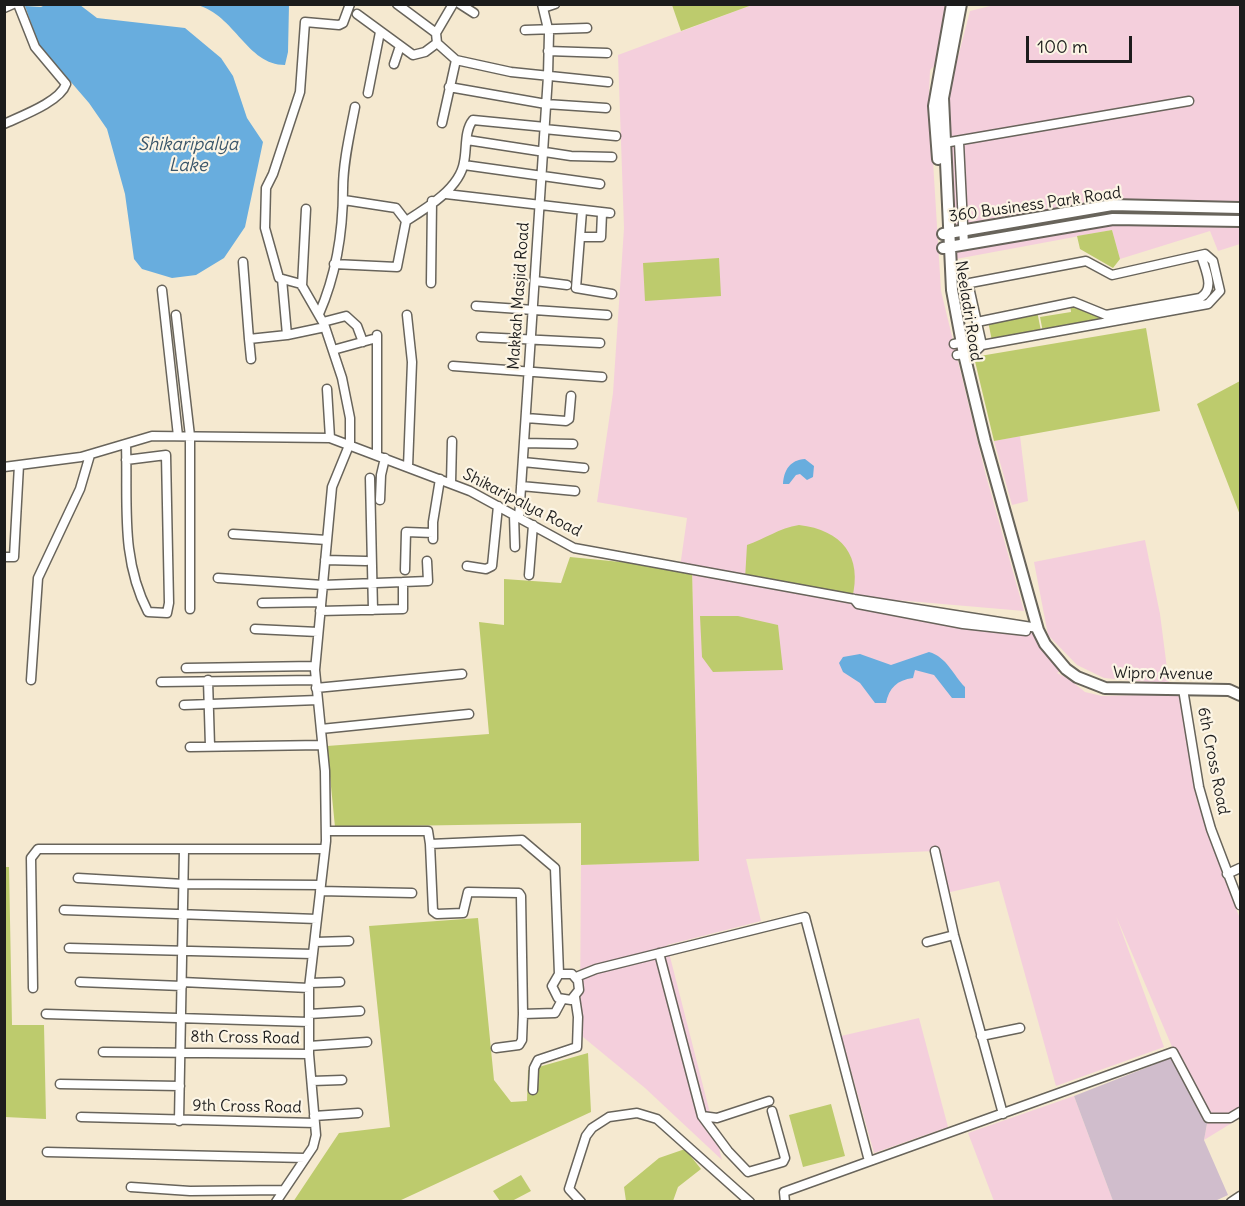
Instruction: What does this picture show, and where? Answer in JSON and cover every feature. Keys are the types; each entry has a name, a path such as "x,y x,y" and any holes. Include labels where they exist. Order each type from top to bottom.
{"main road":[{"name":"Neeladri Road","path":"952,4 934,106 946,248 959,349 1036,630"},
{"name":"Neeladri Road","path":"945,234 943,98 962,4"},
{"name":"360 Business Park Road","path":"945,234 1112,206 1240,208"},
{"name":"360 Business Park Road","path":"946,248 1113,219 1240,222"},
{"name":"Wipro Avenue","path":"1036,630 1045,644 1077,677 1105,688 1229,690 1240,696"},
{"path":"1229,690 1240,687"}],"street":[{"path":"287,335 282,279 270,253 265,228 266,188 300,92 305,22 339,25 343,23 350,4"},
{"path":"397,4 436,33"},
{"path":"453,4 436,33 437,43 456,60 511,72 609,82"},
{"path":"460,4 474,13"},
{"path":"543,6 555,4"},
{"path":"4,8 20,5 35,47 66,84 64,89 46,104 4,124"},
{"name":"Makkah Masjid Road","path":"515,547 523,462 548,76 549,31 543,6"},
{"path":"357,14 413,55 437,43"},
{"path":"525,30 587,28"},
{"path":"368,93 380,32"},
{"path":"394,64 400,46"},
{"path":"548,51 606,53"},
{"path":"442,123 456,60"},
{"path":"449,87 546,104 606,108"},
{"path":"944,143 1189,101"},
{"path":"322,321 331,285 355,107"},
{"path":"334,264 397,267 406,221 432,201 446,194 458,178 464,165 470,124 477,119 616,136"},
{"path":"467,140 543,152 612,158"},
{"path":"959,142 964,244"},
{"path":"464,165 541,178 600,184"},
{"path":"446,194 606,213 601,237 580,237"},
{"path":"344,200 396,208 406,221"},
{"path":"431,283 432,201"},
{"path":"276,1202 313,1147 315,1119 309,1050 310,985 326,831 315,666 332,487 350,443 347,398 333,350 322,321 302,286 306,209"},
{"path":"582,211 576,288 612,294"},
{"path":"959,349 973,340 982,345 1215,299 1220,286 1213,261 1209,255 1201,255 1116,275 1108,274 1086,261 970,282 982,345"},
{"path":"977,321 1074,302 1106,315 1200,298 1207,294 1210,288 1201,255"},
{"path":"243,262 251,359"},
{"path":"282,279 302,286"},
{"path":"535,281 567,285"},
{"path":"162,290 178,436"},
{"path":"476,306 607,315"},
{"path":"176,315 190,436 190,609"},
{"path":"407,315 411,362 408,466"},
{"path":"249,339 287,335 322,321 346,316 357,326 363,342"},
{"path":"333,350 375,337 381,456 380,500"},
{"path":"481,337 600,343"},
{"path":"453,366 602,377"},
{"path":"327,388 330,438"},
{"path":"526,418 566,422 571,396"},
{"name":"Shikaripalya Road","path":"4,467 90,455 152,436 330,438 350,443 451,483 574,548 1036,630"},
{"path":"140,440 141,458"},
{"path":"451,483 452,441"},
{"path":"524,443 573,444"},
{"path":"126,444 126,460 127,549 131,572 148,612 167,613 169,603 166,455 126,460"},
{"path":"31,680 38,578 80,489 90,455"},
{"path":"523,462 584,468"},
{"path":"4,557 14,557 19,465"},
{"path":"370,478 373,610"},
{"path":"405,570 406,532 433,536 440,479"},
{"path":"521,486 575,490"},
{"path":"466,566 486,569 492,566 498,506"},
{"path":"529,575 533,525"},
{"path":"233,534 327,540"},
{"path":"325,560 366,561"},
{"path":"218,578 323,585 428,580 427,561"},
{"path":"262,603 373,610 403,609 403,582"},
{"path":"255,629 318,633"},
{"path":"186,668 315,666"},
{"path":"161,682 208,680 316,684 462,674"},
{"path":"208,680 210,746"},
{"name":"6th Cross Road","path":"1183,689 1199,787 1227,874 1240,905"},
{"path":"184,705 318,700"},
{"path":"321,729 469,714"},
{"path":"190,747 322,745"},
{"path":"326,831 429,831 432,908 435,912 464,912 468,892 515,891 521,896 522,1040 519,1045 496,1048"},
{"path":"430,844 522,840 555,868 559,974 552,986 555,995 562,1000"},
{"path":"33,988 31,858 33,853 43,848 325,849"},
{"path":"179,1121 184,850"},
{"path":"935,851 954,935 1003,1114"},
{"path":"1227,874 1240,868"},
{"path":"78,878 412,893"},
{"path":"64,910 317,919"},
{"path":"576,977 596,969 805,917 869,1161"},
{"path":"927,942 954,935"},
{"path":"315,942 349,941"},
{"path":"69,948 313,954"},
{"path":"659,953 702,1116 748,1172 783,1162 785,1158 772,1111"},
{"path":"533,1090 534,1068 538,1060 577,1047 578,1017 574,997 579,985 576,977 568,973 559,974"},
{"path":"80,982 310,985 340,982"},
{"path":"523,1014 555,1013 562,1000 574,997"},
{"path":"46,1014 181,1019 309,1018 360,1011"},
{"path":"981,1036 1020,1028"},
{"name":"8th Cross Road","path":"103,1052 309,1050 367,1042"},
{"path":"785,1202 784,1192 1173,1052 1208,1118 1230,1118 1240,1112"},
{"path":"312,1081 342,1080"},
{"path":"60,1084 180,1086"},
{"path":"702,1116 717,1118 770,1101"},
{"name":"9th Cross Road","path":"81,1117 179,1121 315,1119 358,1113"},
{"path":"581,1202 569,1189 586,1136 599,1122 629,1113 657,1119 750,1202"},
{"path":"47,1152 305,1158"},
{"path":"131,1187 190,1191 283,1190"},
{"path":"1231,1202 1240,1196"}],"shaded area":[{"path":"998,4 1240,5 1240,244 1218,251 1210,231 1120,259 1112,230 956,259 949,92 970,11"},
{"path":"752,5 950,5 936,64 930,70 929,96 941,291 985,472 1024,611 896,600 1038,630 1069,665 1057,673 1085,692 1102,696 1179,694 1197,801 1240,919 1240,1118 1204,1140 1208,1118 1176,1056 1116,916 1164,1047 1056,1086 999,881 946,893 935,851 746,859 761,921 667,945 722,1160 645,1088 583,1037 580,1014 581,865 699,860 692,570 680,567 687,518 597,502 613,393 624,228 618,55"},
{"path":"1020,436 1028,501 1012,505 994,441"},
{"path":"1145,540 1160,614 1169,684 1104,678 1077,665 1048,635 1034,562"},
{"path":"919,1018 948,1127 874,1153 841,1036"},
{"path":"1176,1056 1208,1118 1204,1140 1228,1195 1215,1201 1113,1201 1074,1096"},
{"path":"1074,1096 1113,1201 994,1201 968,1133"}],"green space":[{"path":"672,4 752,5 681,31"},
{"path":"1112,230 1120,259 1113,268 1080,249 1077,236"},
{"path":"719,258 721,296 645,301 643,263"},
{"path":"1070,304 1106,320 1043,332 1040,317 1071,312"},
{"path":"1037,311 1041,331 992,341 988,321"},
{"path":"1146,328 1160,411 994,441 974,357"},
{"path":"1240,381 1240,515 1197,404"},
{"path":"799,525 827,533 838,539 846,548 854,570 855,584 852,599 745,579 747,545"},
{"path":"570,557 692,569 699,861 581,865 581,823 335,827 327,746 489,734 479,622 504,625 504,579 561,583"},
{"path":"700,616 738,616 778,625 783,670 713,672 702,657"},
{"path":"4,867 9,867 12,1025 44,1025 46,1119 5,1117"},
{"path":"478,918 494,1080 511,1102 527,1101 528,1070 588,1053 591,1112 399,1201 293,1202 339,1133 390,1127 369,926"},
{"path":"831,1104 845,1156 803,1167 789,1115"},
{"path":"685,1149 701,1169 678,1187 673,1201 626,1201 624,1187 659,1158"},
{"path":"521,1175 531,1191 512,1201 500,1201 493,1191"}],"water":[{"name":"Shikaripalya Lake","path":"80,5 97,18 185,28 221,58 233,76 247,118 263,142 245,227 224,258 196,275 172,278 142,269 134,259 125,194 107,129 89,103 39,45 25,6"},
{"path":"197,5 289,5 288,52 285,65 272,63 261,57 210,10"},
{"path":"805,459 814,466 813,477 807,480 800,474 796,475 789,484 783,484 789,467 795,461"},
{"path":"929,652 941,658 965,687 965,698 952,698 934,675 915,670 913,678 895,686 889,693 886,703 875,703 860,683 843,672 839,663 843,657 860,654 891,665"}]}
